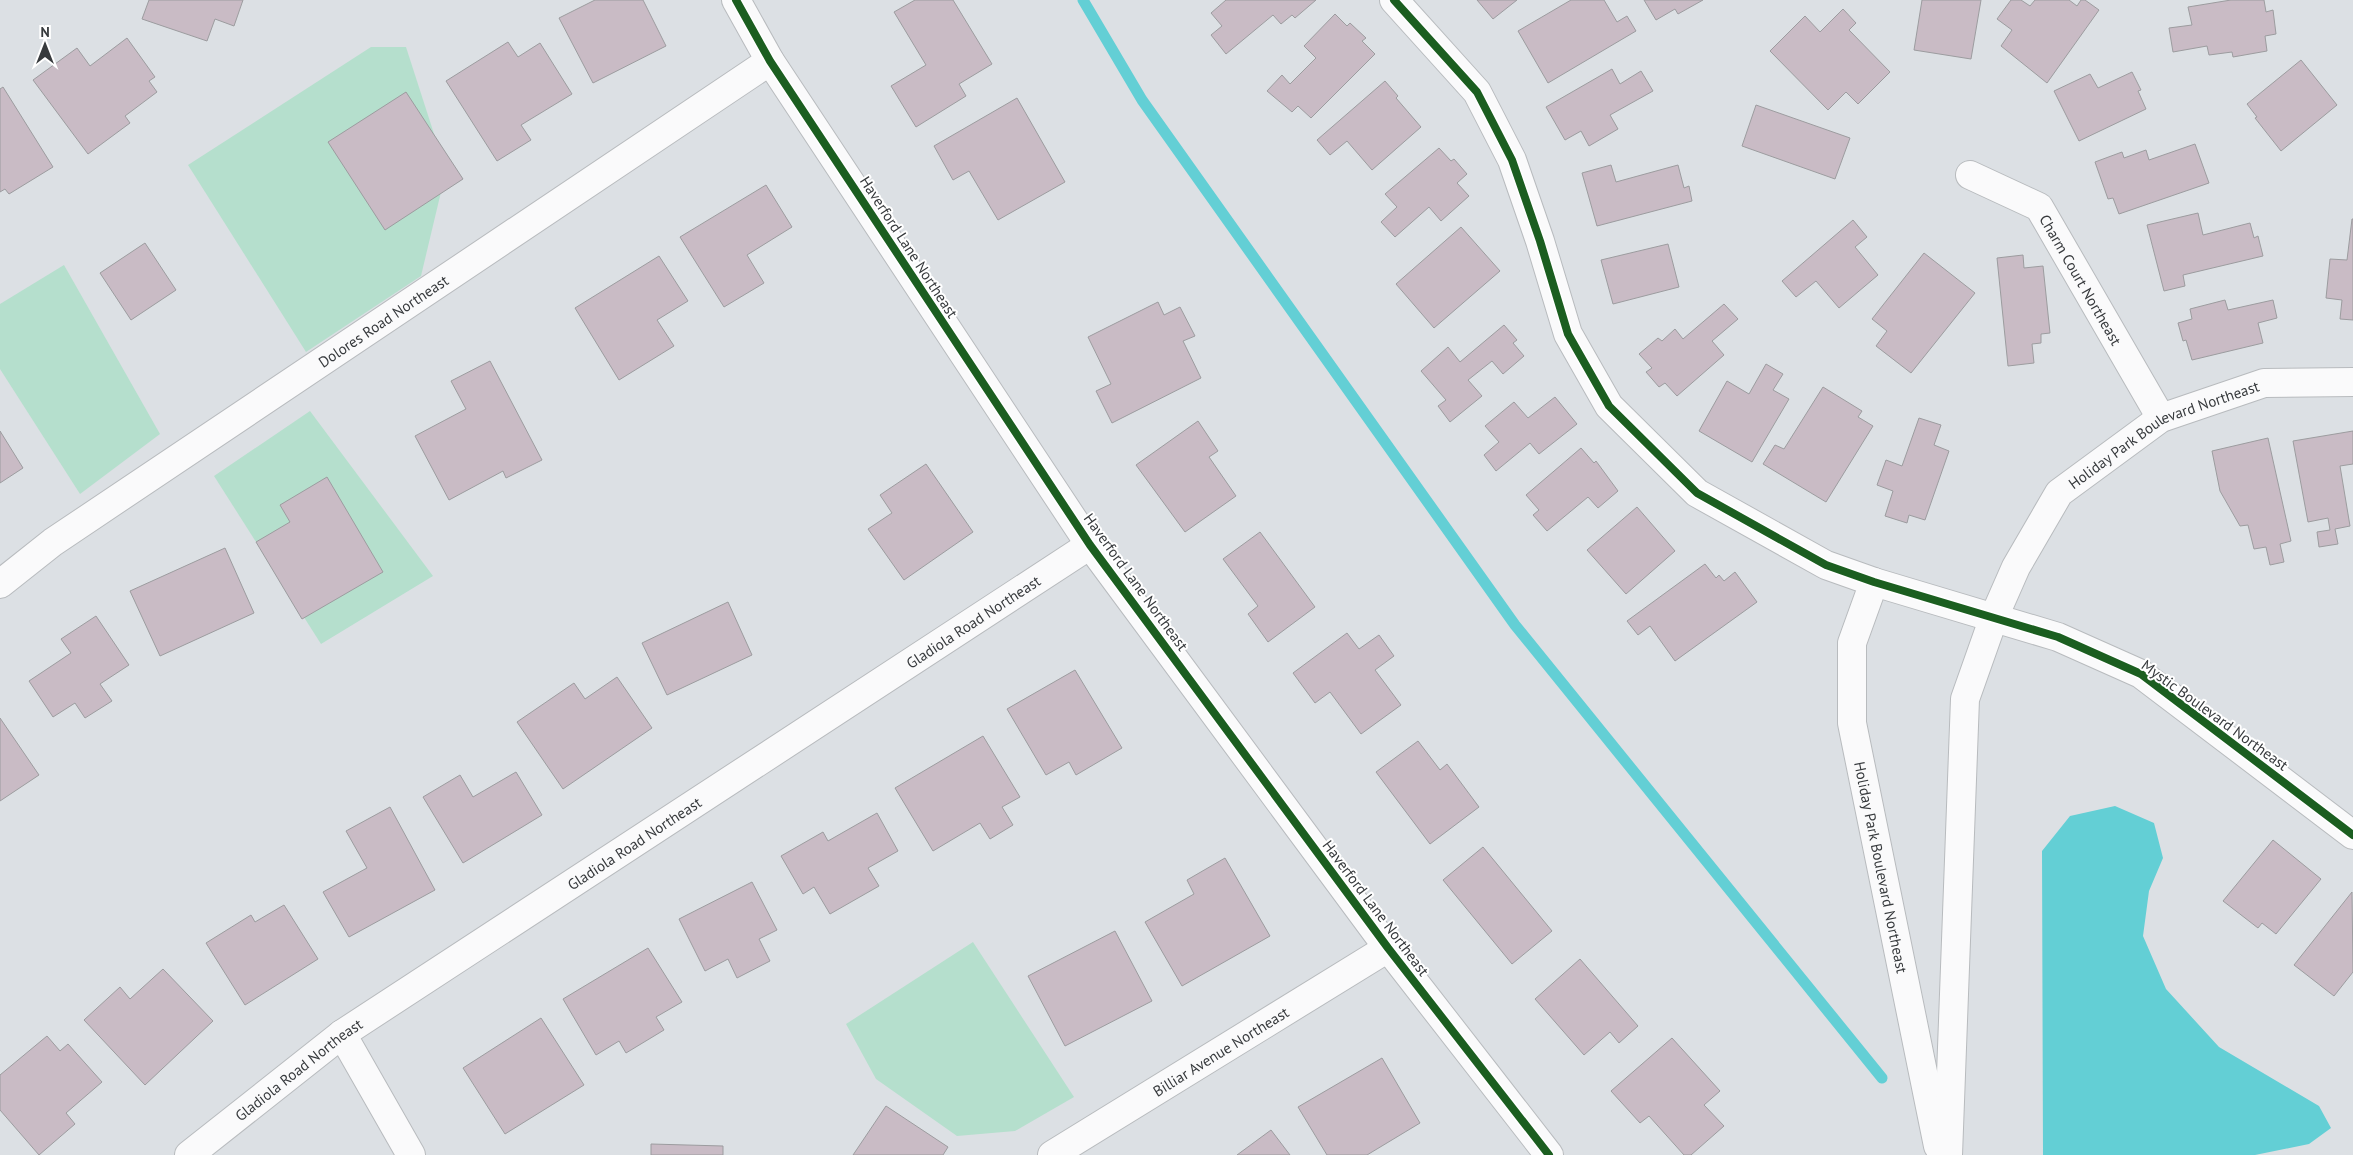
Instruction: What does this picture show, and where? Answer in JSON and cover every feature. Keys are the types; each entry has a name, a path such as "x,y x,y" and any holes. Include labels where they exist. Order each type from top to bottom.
{"street":[{"name":"Haverford Lane Northeast","path":"736,0 770,61 1090,545 1388,948 1549,1155"},
{"path":"1394,0 1477,92 1512,160 1540,241 1568,334 1609,406 1697,493 1826,564 1874,582 1994,617"},
{"name":"Dolores Road Northeast","path":"0,584 70,531 770,61"},
{"name":"Charm Court Northeast","path":"1970,175 2039,207 2161,418"},
{"name":"Holiday Park Boulevard Northeast","path":"1948,1155 1965,699 1994,617 2016,567 2059,493 2161,418 2264,383 2353,382"},
{"name":"Gladiola Road Northeast","path":"189,1155 342,1034 1090,545"},
{"name":"Holiday Park Boulevard Northeast","path":"1874,582 1852,643 1852,723 1940,1155"},
{"name":"Mystic Boulevard Northeast","path":"1994,617 2058,637 2141,674 2353,835"},
{"name":"Billiar Avenue Northeast","path":"1052,1155 1388,948"},
{"path":"342,1034 411,1155"}],"green space":[{"path":"371,47 406,47 446,171 421,276 306,352 188,165"},
{"path":"64,265 160,434 80,494 0,369 0,304"},
{"path":"310,411 433,576 321,644 214,476"},
{"path":"973,942 1074,1097 1015,1131 957,1136 876,1079 846,1024"}],"water":[{"path":"2115,806 2154,823 2163,858 2149,891 2143,936 2166,989 2219,1047 2319,1106 2331,1128 2309,1144 2255,1155 2043,1155 2042,851 2070,816"}],"building":[{"path":"149,0 243,0 234,26 215,19 207,41 142,19"},
{"path":"595,0 643,0 666,46 593,83 559,18"},
{"path":"915,0 953,0 992,64 959,84 966,96 916,127 891,86 926,65 894,12"},
{"path":"1226,0 1316,0 1295,18 1292,15 1281,24 1273,15 1226,54 1211,35 1222,26 1211,13"},
{"path":"1477,0 1517,0 1493,19"},
{"path":"1571,0 1604,0 1617,22 1627,16 1636,31 1548,83 1518,31"},
{"path":"1644,0 1703,0 1678,14 1675,9 1656,20"},
{"path":"1922,0 1981,0 1971,59 1914,50"},
{"path":"2011,0 2021,0 2030,6 2035,0 2069,0 2077,6 2081,0 2085,0 2099,10 2047,83 2001,46 2012,30 1997,19"},
{"path":"2231,0 2264,0 2266,12 2273,10 2276,34 2265,36 2267,51 2233,57 2232,52 2209,55 2207,46 2173,52 2169,28 2192,25 2188,7"},
{"path":"1843,9 1856,23 1849,30 1890,72 1858,104 1846,92 1828,110 1770,51 1805,16 1820,32"},
{"path":"1335,14 1347,26 1350,23 1366,38 1362,41 1375,54 1311,118 1298,106 1292,112 1267,91 1282,75 1290,84 1316,58 1304,46"},
{"path":"127,38 155,77 149,81 157,92 125,116 130,123 88,154 33,80 77,48 90,66"},
{"path":"508,42 518,57 540,43 572,94 521,125 531,140 497,161 446,81"},
{"path":"2301,60 2337,105 2281,151 2255,118 2257,117 2247,104"},
{"path":"1612,69 1620,84 1641,71 1653,91 1610,115 1618,129 1589,146 1581,131 1565,140 1546,107"},
{"path":"2132,72 2141,90 2138,91 2146,109 2079,141 2054,91 2090,74 2098,88"},
{"path":"1385,81 1398,96 1396,98 1421,127 1372,170 1347,141 1330,155 1317,140"},
{"path":"3,87 53,167 9,194 5,189 0,192 0,89"},
{"path":"406,92 463,179 385,230 328,142"},
{"path":"1017,98 1065,182 998,220 969,171 953,180 934,146"},
{"path":"1756,105 1850,138 1835,179 1742,146"},
{"path":"2195,144 2209,183 2119,214 2113,198 2108,199 2095,162 2122,152 2124,158 2146,150 2149,160"},
{"path":"1439,148 1451,161 1454,159 1467,174 1457,183 1469,196 1441,221 1429,207 1395,237 1381,222 1397,207 1385,194"},
{"path":"1611,165 1616,182 1678,165 1684,188 1689,186 1692,201 1597,226 1582,173"},
{"path":"766,185 792,227 747,255 764,283 724,307 680,237"},
{"path":"2198,213 2203,235 2250,223 2254,238 2258,236 2263,256 2183,275 2185,286 2164,291 2147,225"},
{"path":"2352,219 2353,320 2340,319 2342,300 2326,298 2330,259 2347,260"},
{"path":"1853,220 1867,237 1855,247 1878,275 1839,308 1816,281 1796,297 1782,281"},
{"path":"1461,227 1500,271 1434,328 1396,284"},
{"path":"145,243 176,290 131,320 100,273"},
{"path":"1668,244 1679,287 1613,304 1601,260"},
{"path":"1924,253 1975,293 1911,373 1876,346 1887,331 1872,319"},
{"path":"2023,255 2024,268 2043,266 2050,333 2041,334 2041,343 2032,344 2034,363 2008,366 1997,258"},
{"path":"659,256 688,301 657,320 674,346 619,380 575,308"},
{"path":"2225,300 2228,310 2273,300 2277,318 2258,323 2263,343 2192,360 2186,340 2183,341 2178,323 2192,319 2190,309"},
{"path":"1158,302 1164,315 1180,307 1195,336 1183,341 1201,378 1112,423 1096,391 1111,384 1088,337"},
{"path":"1724,304 1738,319 1712,341 1724,355 1677,396 1665,383 1659,387 1646,372 1652,368 1639,354 1658,338 1662,341 1675,329 1683,339"},
{"path":"1504,325 1517,340 1513,343 1524,356 1503,374 1492,361 1468,380 1482,396 1450,422 1438,406 1446,400 1421,371 1448,347 1460,362"},
{"path":"490,361 542,460 506,478 503,471 449,500 415,436 466,409 451,381"},
{"path":"1766,364 1783,374 1773,390 1789,399 1752,462 1699,431 1727,381 1749,394"},
{"path":"1823,387 1862,411 1858,417 1873,426 1826,502 1763,464 1775,445 1784,449"},
{"path":"1555,397 1577,424 1539,454 1530,443 1496,471 1484,455 1499,442 1485,426 1514,402 1528,418"},
{"path":"1919,418 1941,425 1934,445 1949,451 1925,520 1909,515 1907,523 1885,516 1893,491 1877,485 1886,460 1902,466"},
{"path":"1198,421 1218,451 1209,457 1236,496 1185,532 1136,465"},
{"path":"0,431 23,468 0,483"},
{"path":"2353,431 2353,464 2340,466 2350,526 2335,529 2338,544 2319,547 2317,532 2330,530 2328,518 2308,522 2293,441"},
{"path":"2268,438 2291,541 2280,544 2284,562 2270,565 2266,547 2254,549 2248,525 2240,526 2220,491 2212,451"},
{"path":"1581,448 1594,463 1596,461 1618,491 1598,508 1588,497 1547,531 1533,515 1539,510 1526,495"},
{"path":"926,464 973,532 904,580 868,529 892,513 880,495"},
{"path":"327,477 383,572 302,619 256,542 290,522 280,505"},
{"path":"1637,507 1675,551 1626,594 1587,550"},
{"path":"1260,532 1315,607 1268,642 1248,614 1258,606 1223,559"},
{"path":"225,548 254,613 160,656 130,591"},
{"path":"1705,564 1716,578 1719,575 1724,581 1735,572 1757,602 1675,661 1650,626 1638,635 1627,621"},
{"path":"728,602 752,655 667,695 642,643"},
{"path":"96,616 129,665 100,684 112,701 85,718 75,703 53,717 29,681 71,653 61,639"},
{"path":"1347,633 1359,649 1379,635 1394,656 1375,670 1401,705 1361,734 1330,692 1315,703 1293,673"},
{"path":"1075,670 1122,748 1076,775 1069,762 1046,775 1007,709"},
{"path":"617,677 652,728 563,789 517,722 574,683 585,699"},
{"path":"0,718 39,775 0,801"},
{"path":"983,736 1020,797 1002,807 1013,825 990,839 980,823 933,851 895,788"},
{"path":"1418,741 1440,770 1447,764 1479,807 1430,844 1376,772"},
{"path":"516,772 542,815 463,863 423,797 460,775 473,797"},
{"path":"390,807 435,890 349,937 323,892 367,868 346,831"},
{"path":"877,813 898,851 868,868 879,886 830,914 814,887 803,894 781,856 823,832 828,841"},
{"path":"2273,840 2321,879 2276,934 2262,923 2258,928 2223,901"},
{"path":"1483,847 1552,931 1512,964 1443,880"},
{"path":"1225,858 1270,936 1182,986 1145,922 1194,894 1187,880"},
{"path":"752,882 777,930 759,939 770,961 737,978 728,959 705,971 679,919"},
{"path":"2352,892 2353,972 2334,996 2294,965"},
{"path":"284,905 318,959 245,1005 206,943 251,915 255,922"},
{"path":"1115,931 1152,1001 1065,1046 1028,976"},
{"path":"648,948 682,1002 656,1017 664,1030 626,1053 619,1041 596,1055 563,999"},
{"path":"1580,959 1638,1026 1619,1043 1610,1032 1584,1055 1535,999"},
{"path":"163,969 213,1021 145,1085 84,1020 120,987 130,999"},
{"path":"541,1018 584,1085 505,1134 463,1068"},
{"path":"47,1036 60,1051 68,1044 102,1082 66,1113 75,1124 39,1155 0,1110 0,1075"},
{"path":"1672,1038 1720,1091 1704,1105 1724,1126 1691,1155 1684,1155 1649,1116 1640,1123 1611,1091"},
{"path":"1382,1058 1420,1123 1367,1155 1327,1155 1298,1107"},
{"path":"886,1106 948,1147 943,1155 853,1155"},
{"path":"1271,1130 1290,1155 1237,1155"},
{"path":"651,1144 723,1146 723,1155 651,1155"}],"waterway":[{"path":"1083,0 1142,100 1515,625 1882,1078"}],"cycle path":[{"path":"736,0 770,61 1090,545 1388,948 1549,1155"},
{"path":"1394,0 1477,92 1512,160 1540,241 1568,334 1609,406 1697,493 1826,565 1874,582 2058,637 2141,674 2353,835"}]}
